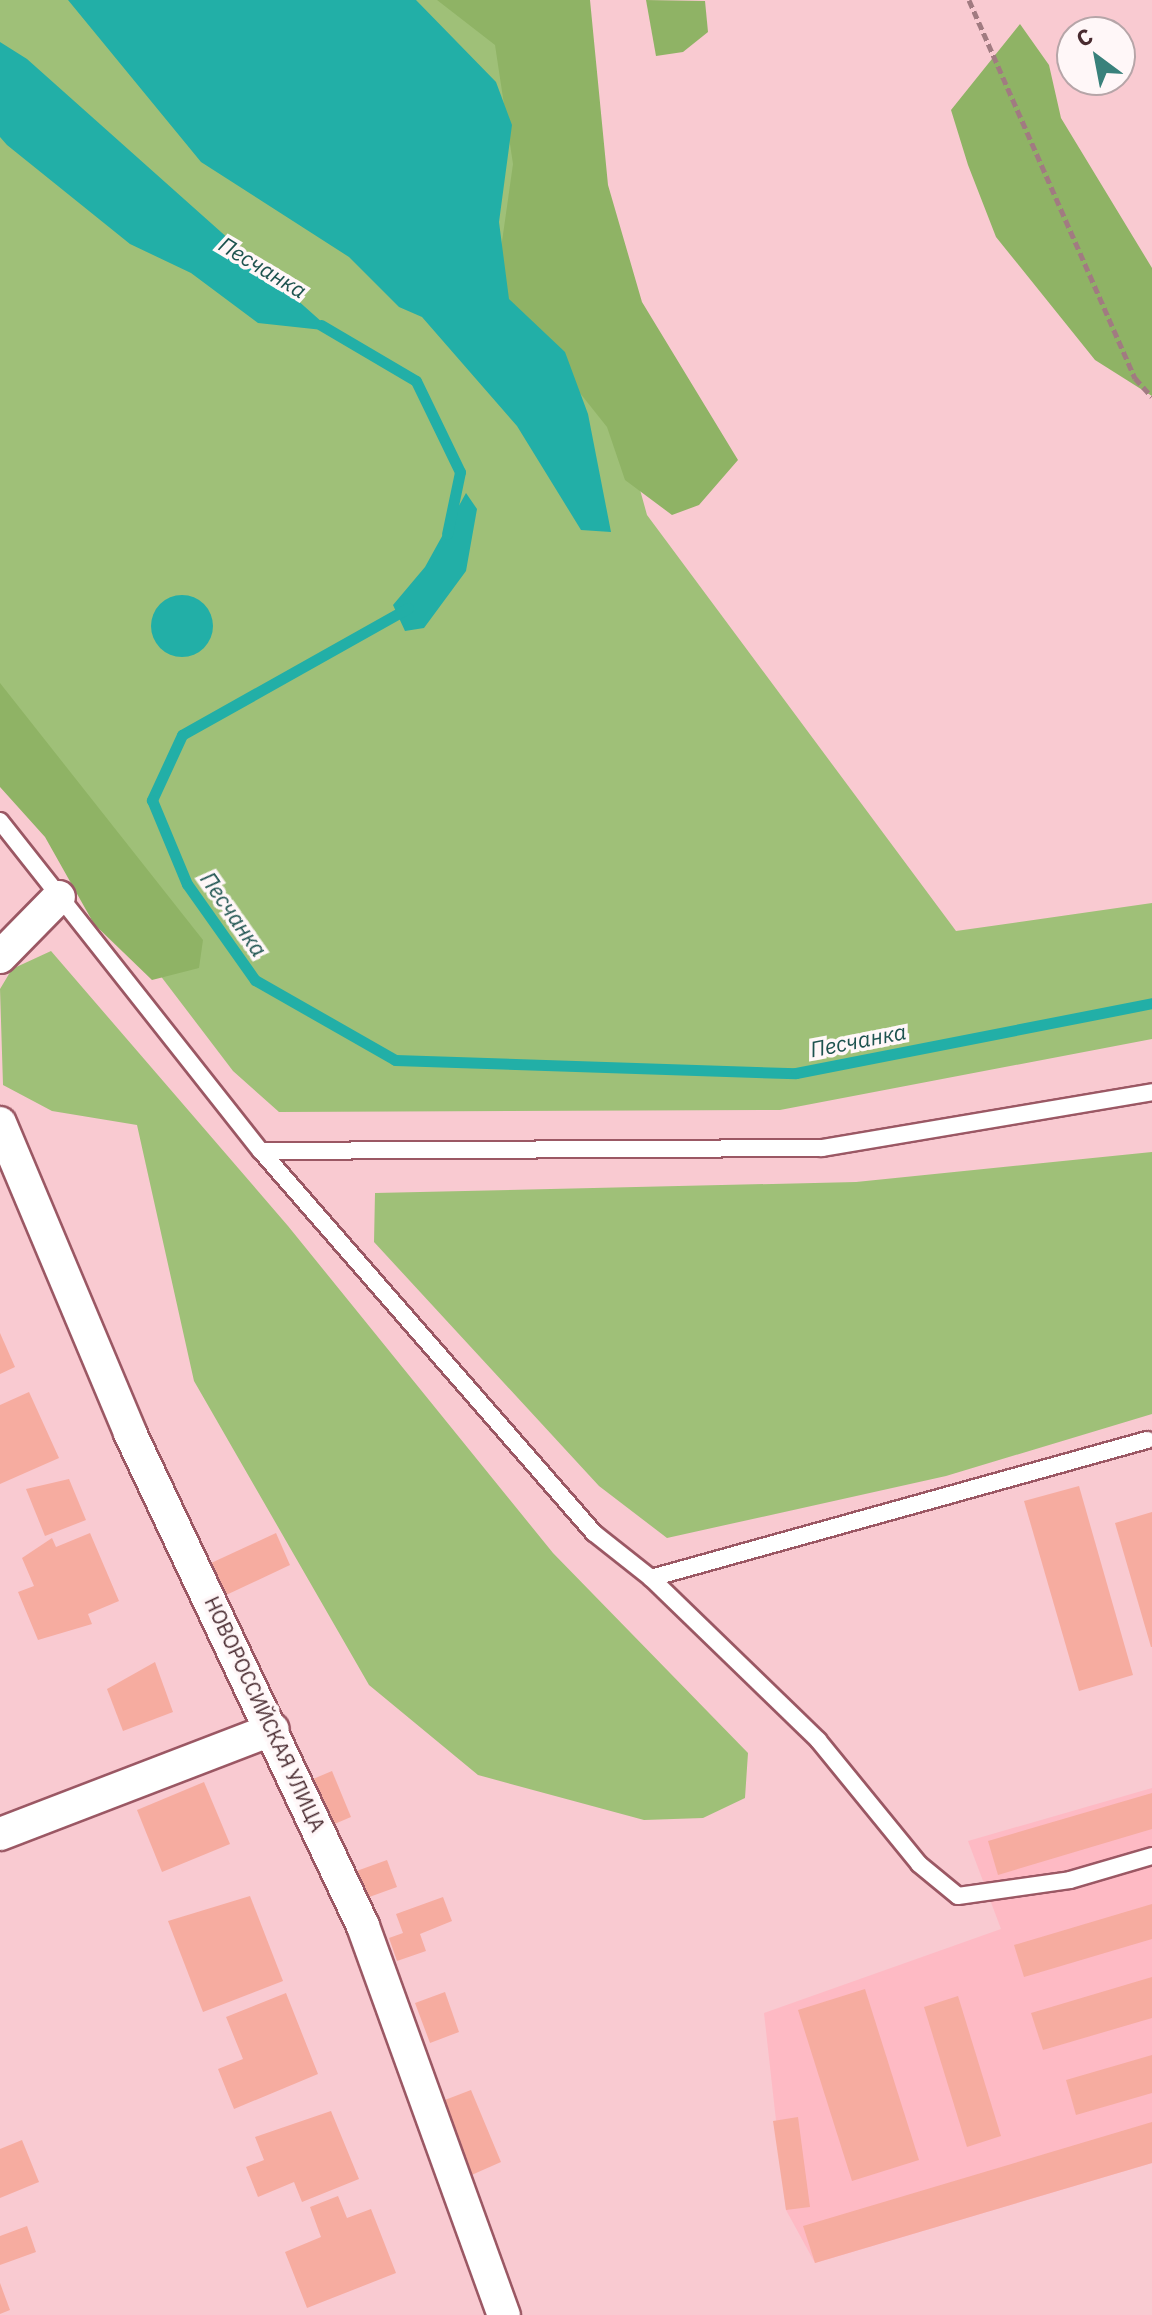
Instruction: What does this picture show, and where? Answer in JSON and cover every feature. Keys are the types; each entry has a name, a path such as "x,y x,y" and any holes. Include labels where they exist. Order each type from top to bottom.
{"street":[{"path":"0,957 59,897"},
{"name":"НОВОРОССИЙСКАЯ УЛИЦА","path":"0,1123 130,1433 273,1729 363,1926 504,2315"},
{"path":"0,1834 273,1729"}],"lane":[{"path":"0,821 261,1151 594,1533 651,1578 818,1740 919,1864 958,1896 1070,1880 1152,1856"},
{"path":"261,1151 822,1148 1152,1092"},
{"path":"651,1578 1147,1440"}],"path":[{"path":"969,0 1135,378 1152,397"}],"shaded area":[{"path":"1152,1788 1152,2163 815,2263 786,2210 764,2013 1001,1929 968,1841"}],"green space":[{"path":"0,0 531,0 548,157 647,515 956,931 1152,903 1152,1039 780,1110 279,1112 233,1071 0,765"},
{"path":"437,0 590,0 608,185 642,302 738,460 699,505 672,515 625,480 607,427 556,363 493,305 513,164 495,45"},
{"path":"646,0 705,1 708,32 683,52 656,56"},
{"path":"1020,24 1049,65 1061,118 1152,268 1152,396 1095,360 996,237 951,110"},
{"path":"0,683 203,940 199,968 152,980 94,924 45,837 0,787"},
{"path":"51,951 288,1226 553,1553 748,1753 745,1798 703,1818 644,1820 478,1775 369,1685 194,1381 137,1125 52,1111 3,1085 0,989 12,969"},
{"path":"1152,1152 1152,1414 946,1476 667,1538 599,1486 374,1242 375,1193 856,1182"}],"water":[{"path":"68,0 416,0 496,82 512,125 499,222 509,299 565,352 588,414 611,532 581,530 517,426 422,317 399,307 349,257 201,162"},
{"path":"0,42 27,59 332,331 258,323 191,273 130,244 7,145 0,137"},
{"path":"466,493 477,509 466,571 424,628 405,631 393,605 425,567"},
{"path":"182,595 204,604 213,626 204,648 182,657 160,648 151,626 160,604"}],"building":[{"path":"0,1333 15,1367 0,1374"},
{"path":"29,1392 59,1458 0,1484 0,1405"},
{"path":"69,1479 86,1520 45,1536 26,1489"},
{"path":"1079,1486 1133,1675 1079,1691 1024,1501"},
{"path":"1152,1512 1152,1647 1151,1647 1115,1523"},
{"path":"90,1533 119,1601 88,1614 92,1624 38,1640 18,1592 34,1586 22,1558 52,1538 56,1547"},
{"path":"276,1533 290,1565 224,1596 209,1564"},
{"path":"155,1662 173,1712 123,1731 107,1689"},
{"path":"332,1771 351,1817 325,1828 306,1782"},
{"path":"204,1782 230,1844 162,1872 137,1810"},
{"path":"1152,1793 1152,1829 998,1875 988,1841"},
{"path":"387,1860 397,1887 361,1900 351,1873"},
{"path":"250,1896 283,1981 203,2012 168,1921"},
{"path":"443,1897 452,1921 420,1934 426,1951 397,1961 389,1938 403,1933 396,1914"},
{"path":"1152,1904 1152,1939 1024,1977 1014,1945"},
{"path":"1152,1977 1152,2018 1043,2050 1031,2013"},
{"path":"865,1989 919,2160 852,2181 798,2010"},
{"path":"445,1992 459,2032 430,2043 415,2003"},
{"path":"286,1993 318,2074 234,2109 218,2069 243,2059 226,2017"},
{"path":"958,1996 1001,2136 967,2147 924,2007"},
{"path":"1152,2055 1152,2093 1076,2115 1066,2080"},
{"path":"471,2090 501,2162 467,2177 437,2103"},
{"path":"331,2111 359,2179 302,2202 294,2182 258,2197 246,2167 264,2160 255,2137"},
{"path":"798,2117 810,2207 786,2210 773,2121"},
{"path":"1152,2122 1152,2163 815,2263 803,2226"},
{"path":"22,2140 39,2182 0,2198 0,2149"},
{"path":"338,2196 347,2218 371,2209 396,2273 307,2308 285,2252 321,2237 310,2207"},
{"path":"27,2226 36,2252 0,2265 0,2236"},
{"path":"0,2283 10,2310 0,2314"}],"waterway":[{"name":"Песчанка","path":"321,325 416,381 460,472 447,534"},
{"name":"Песчанка","path":"408,608 182,735 152,800 187,884 255,980 395,1060 796,1073 1152,1003"}]}
